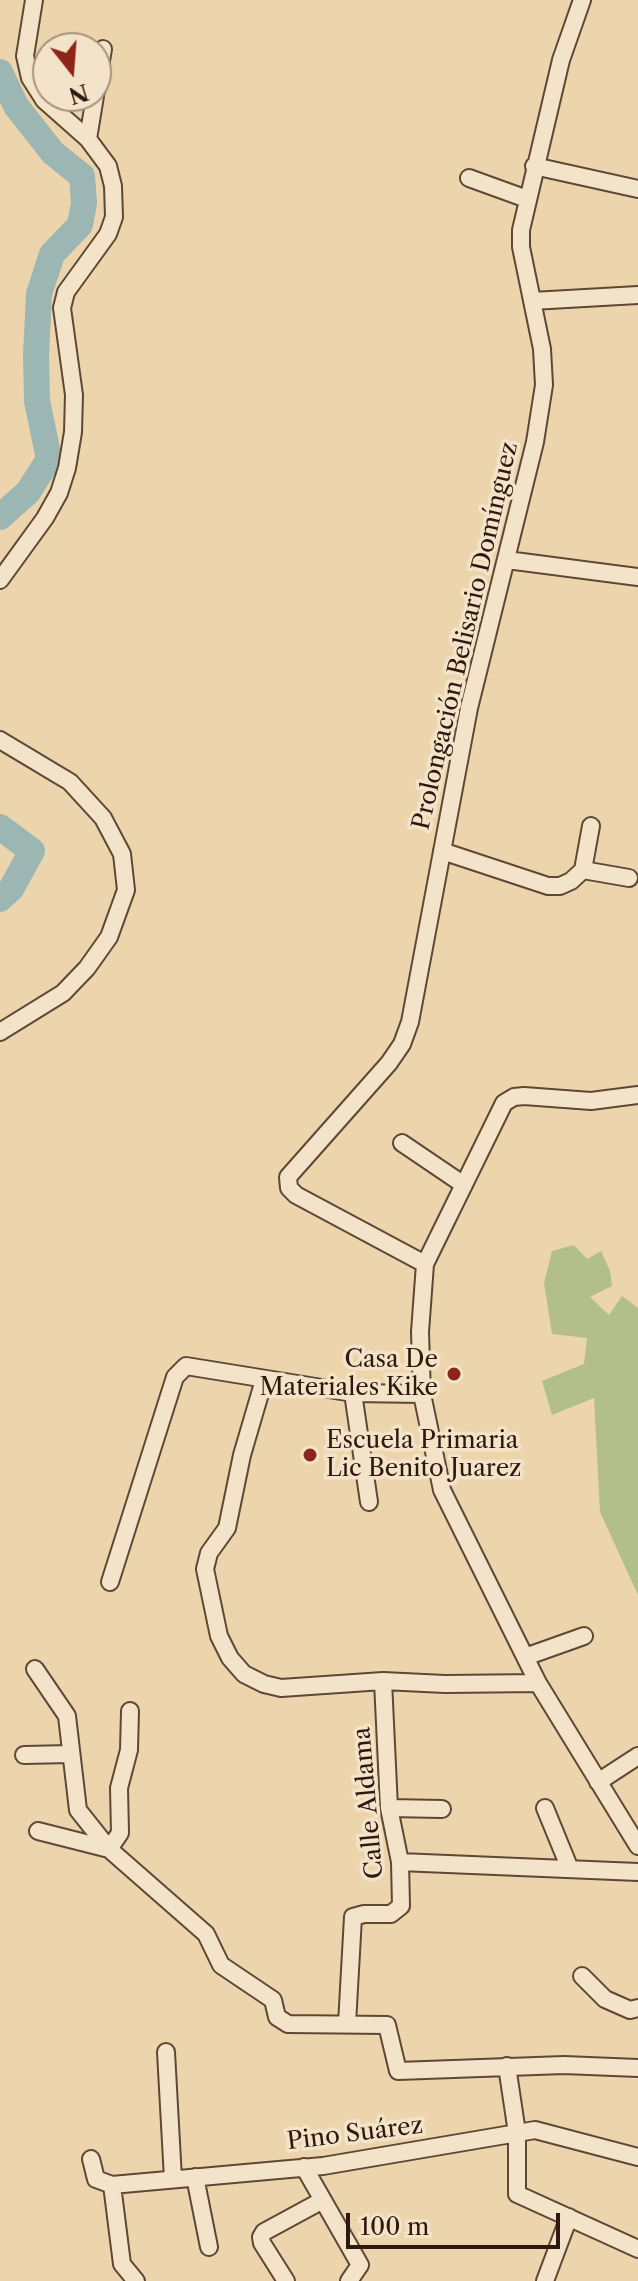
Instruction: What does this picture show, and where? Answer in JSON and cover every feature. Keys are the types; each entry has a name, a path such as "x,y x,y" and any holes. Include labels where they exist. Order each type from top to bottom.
{"street":[{"path":"0,580 45,518 59,493 67,468 73,432 74,395 62,308 66,292 108,234 114,217 113,186 108,166 88,139 44,100 30,78 25,56 34,0"},
{"name":"Prolongación Belisario Domínguez","path":"425,1264 296,1195 289,1188 288,1177 389,1063 402,1044 410,1022 469,708 535,442 544,385 542,349 521,247 521,230 561,60 582,0"},
{"path":"88,139 93,112"},
{"path":"534,166 638,189"},
{"path":"469,178 527,199"},
{"path":"532,301 638,295"},
{"path":"507,560 638,577"},
{"path":"0,740 70,782 103,818 122,854 126,890 109,937 87,968 63,993 0,1032"},
{"path":"442,851 548,886 560,886 583,870 591,826"},
{"path":"583,870 629,878"},
{"path":"638,1095 591,1101 514,1097 504,1103 425,1264 420,1332 422,1394 442,1490 538,1683 638,1846"},
{"path":"402,1143 464,1185"},
{"path":"110,1582 175,1377 186,1366 353,1393 422,1394"},
{"path":"264,1380 242,1455 227,1528 209,1553 205,1569 219,1636 230,1658 244,1674 264,1684 303,1688 383,1681 538,1683"},
{"path":"353,1393 369,1502"},
{"path":"525,1657 584,1636"},
{"path":"35,1669 67,1716 78,1810 109,1849 206,1934 221,1965 273,2000 277,2017 288,2024 387,2025 398,2071 564,2065 638,2068"},
{"name":"Calle Aldama","path":"347,2024 350,1923 357,1915 397,1911 401,1901 400,1862 389,1808 383,1681"},
{"path":"109,1849 120,1833 119,1788 129,1750 130,1711"},
{"path":"24,1755 70,1754"},
{"path":"598,1782 638,1756"},
{"path":"389,1808 442,1809"},
{"path":"545,1808 570,1869"},
{"path":"38,1831 109,1849"},
{"path":"400,1862 638,1872"},
{"path":"582,1976 605,1999 630,2010 638,2008"},
{"path":"166,2052 173,2179"},
{"path":"507,2066 517,2133 517,2194 638,2249"},
{"name":"Pino Suárez","path":"112,2185 323,2166 535,2130 638,2157"},
{"path":"91,2159 96,2179 112,2185 122,2264 136,2281"},
{"path":"304,2167 360,2265 349,2281"},
{"path":"195,2177 209,2247"},
{"path":"286,2281 261,2237 264,2232 323,2200"},
{"path":"545,2281 569,2217"}],"green space":[{"path":"574,1245 587,1259 601,1251 610,1271 612,1286 590,1297 609,1315 622,1296 638,1308 638,1595 600,1512 594,1398 552,1415 542,1381 584,1364 587,1338 552,1334 544,1283 552,1251"}],"waterway":[{"path":"0,72 16,106 53,153 82,176 84,203 80,225 52,254 39,294 37,401 49,459 28,492 0,517"},
{"path":"0,827 32,851 11,889 0,899"}],"place":[{"name":"Casa De Materiales Kike","path":"454,1374"},
{"name":"Escuela Primaria Lic Benito Juarez","path":"310,1455"}]}
